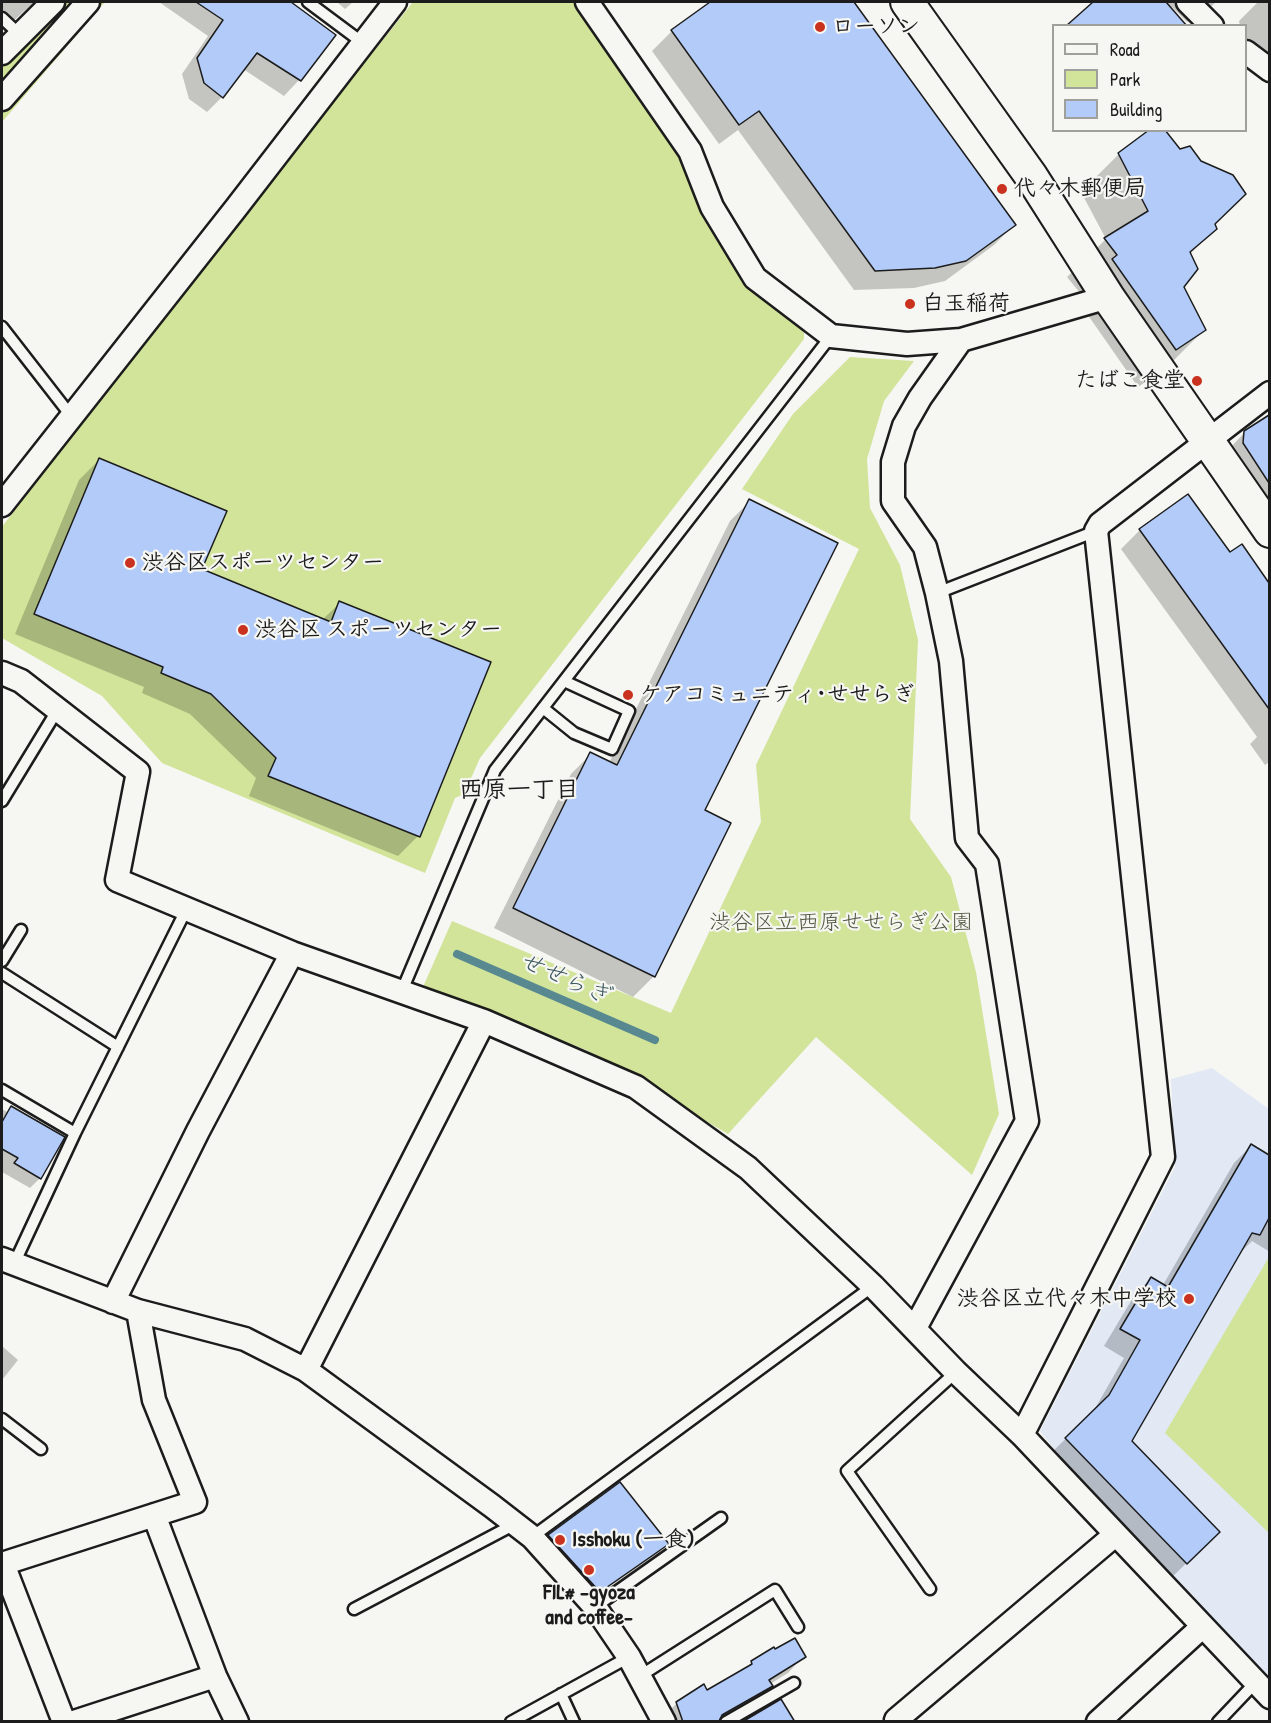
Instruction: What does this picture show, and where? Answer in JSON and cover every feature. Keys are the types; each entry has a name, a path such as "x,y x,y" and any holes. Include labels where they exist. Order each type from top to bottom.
{"street":[{"path":"2,53 53,2"},
{"path":"2,99 88,2"},
{"path":"2,505 395,2"},
{"path":"587,2 690,151 712,207 754,278 831,336 907,344 961,340 1108,297"},
{"path":"907,2 1031,176 1108,297 1269,531"},
{"path":"1188,2 1210,24"},
{"path":"1247,54 1269,70"},
{"path":"915,1328 1027,1121 987,864 967,838 951,661 937,593 924,547 893,501 893,462 904,426 920,398 961,340"},
{"path":"1022,1435 1163,1157 1096,531 1100,524 1267,398"},
{"path":"2,673 21,681 138,772 117,880 292,953 484,1021 636,1087 748,1168 873,1286 1022,1435 1262,1690"},
{"path":"113,1302 198,1131 292,953"},
{"path":"306,1370 484,1021"},
{"path":"8,1261 138,1311 245,1339 306,1370 524,1530 595,1607 634,1666 664,1722"},
{"path":"64,1722 2,1564 195,1502 154,1400 138,1311"},
{"path":"154,1515 215,1676 237,1722"},
{"path":"897,1722 896,1720 1115,1535"},
{"path":"1098,1722 1202,1627"},
{"path":"74,1722 215,1676"}],"lane":[{"path":"309,2 363,43"},
{"path":"2,18 20,34"},
{"path":"2,327 72,417"},
{"path":"401,993 495,770 831,336"},
{"path":"937,593 1096,531"},
{"path":"543,708 574,733 612,749 629,711 564,681"},
{"path":"2,801 58,708"},
{"path":"8,1261 75,1133 186,910"},
{"path":"2,961 21,930"},
{"path":"2,973 118,1047"},
{"path":"2,1090 75,1133"},
{"path":"354,1609 524,1530 873,1286"},
{"path":"930,1589 847,1471 957,1372"},
{"path":"2,1419 40,1449"},
{"path":"595,1607 721,1518"},
{"path":"511,1722 561,1694 634,1666 775,1590 798,1627"},
{"path":"726,1722 794,1683"},
{"path":"1218,1722 1262,1690"},
{"path":"561,1694 574,1722"}],"shaded area":[{"name":"渋谷区立代々木中学校","path":"1212,1068 1269,1109 1269,1680 1070,1469 1040,1431 1175,1167 1171,1079"}],"green space":[{"path":"60,2 105,2 2,122 2,60"},
{"name":"渋谷区スポーツセンター","path":"413,2 575,2 682,153 746,283 804,331 804,339 480,758 464,794 455,798 425,873 162,763 102,696 2,638 2,527 93,404"},
{"name":"渋谷区立西原せせらぎ公園","path":"850,357 914,361 884,401 867,459 870,508 900,565 918,640 910,819 951,877 976,972 999,1114 972,1175 816,1037 728,1134 586,1050 423,987 452,921 671,1013 761,822 756,765 859,549 742,489 793,414"},
{"path":"1270,1257 1269,1533 1165,1433"}],"building":[{"path":"196,2 291,2 336,35 301,81 257,53 223,98 204,83 197,58 223,20"},
{"path":"710,2 854,2 1016,225 966,261 935,268 875,271 759,111 739,125 671,30"},
{"path":"1093,2 1166,2 1185,24 1068,24"},
{"path":"1146,132 1167,132 1180,149 1190,146 1201,161 1233,175 1246,194 1215,224 1217,229 1190,252 1198,269 1184,287 1206,330 1176,350 1112,259 1117,255 1104,238 1148,211 1118,153"},
{"path":"1269,415 1269,483 1243,443 1244,431"},
{"path":"99,458 227,511 202,569 331,622 339,601 491,662 420,837 268,776 276,758 211,694 161,673 163,667 34,614"},
{"path":"1188,494 1230,552 1242,544 1269,583 1269,709 1139,529"},
{"path":"749,499 838,543 705,810 731,823 655,977 513,908 590,752 617,765"},
{"path":"11,1106 65,1137 41,1179 14,1163 18,1158 2,1149 2,1122"},
{"path":"1251,1144 1269,1155 1269,1218 1260,1235 1252,1233 1132,1441 1220,1532 1187,1564 1065,1438 1109,1395 1140,1340 1120,1329 1151,1277 1168,1287"},
{"path":"620,1482 669,1544 600,1592 548,1535"},
{"path":"795,1638 806,1657 769,1680 773,1686 722,1715 719,1722 683,1722 676,1702 704,1684 707,1690 752,1664 751,1661 774,1647 775,1649"},
{"path":"781,1699 795,1722 742,1722"}],"waterway":[{"name":"せせらぎ","path":"457,954 655,1040"}],"place":[{"name":"ローソン","path":"820,27"},
{"name":"代々木郵便局","path":"1002,189"},
{"name":"白玉稲荷","path":"910,304"},
{"name":"たばこ食堂","path":"1197,381"},
{"name":"渋谷区スポーツセンター","path":"130,563"},
{"name":"渋谷区 スポーツセンター","path":"243,630"},
{"name":"ケアコミュニティ･せせらぎ","path":"628,695"},
{"name":"渋谷区立代々木中学校","path":"1189,1299"},
{"name":"Isshoku (一食)","path":"560,1540"},
{"name":"FIL# -gyoza and coffee-","path":"589,1570"}],"district":[{"name":"西原一丁目","path":"519,791"}]}
